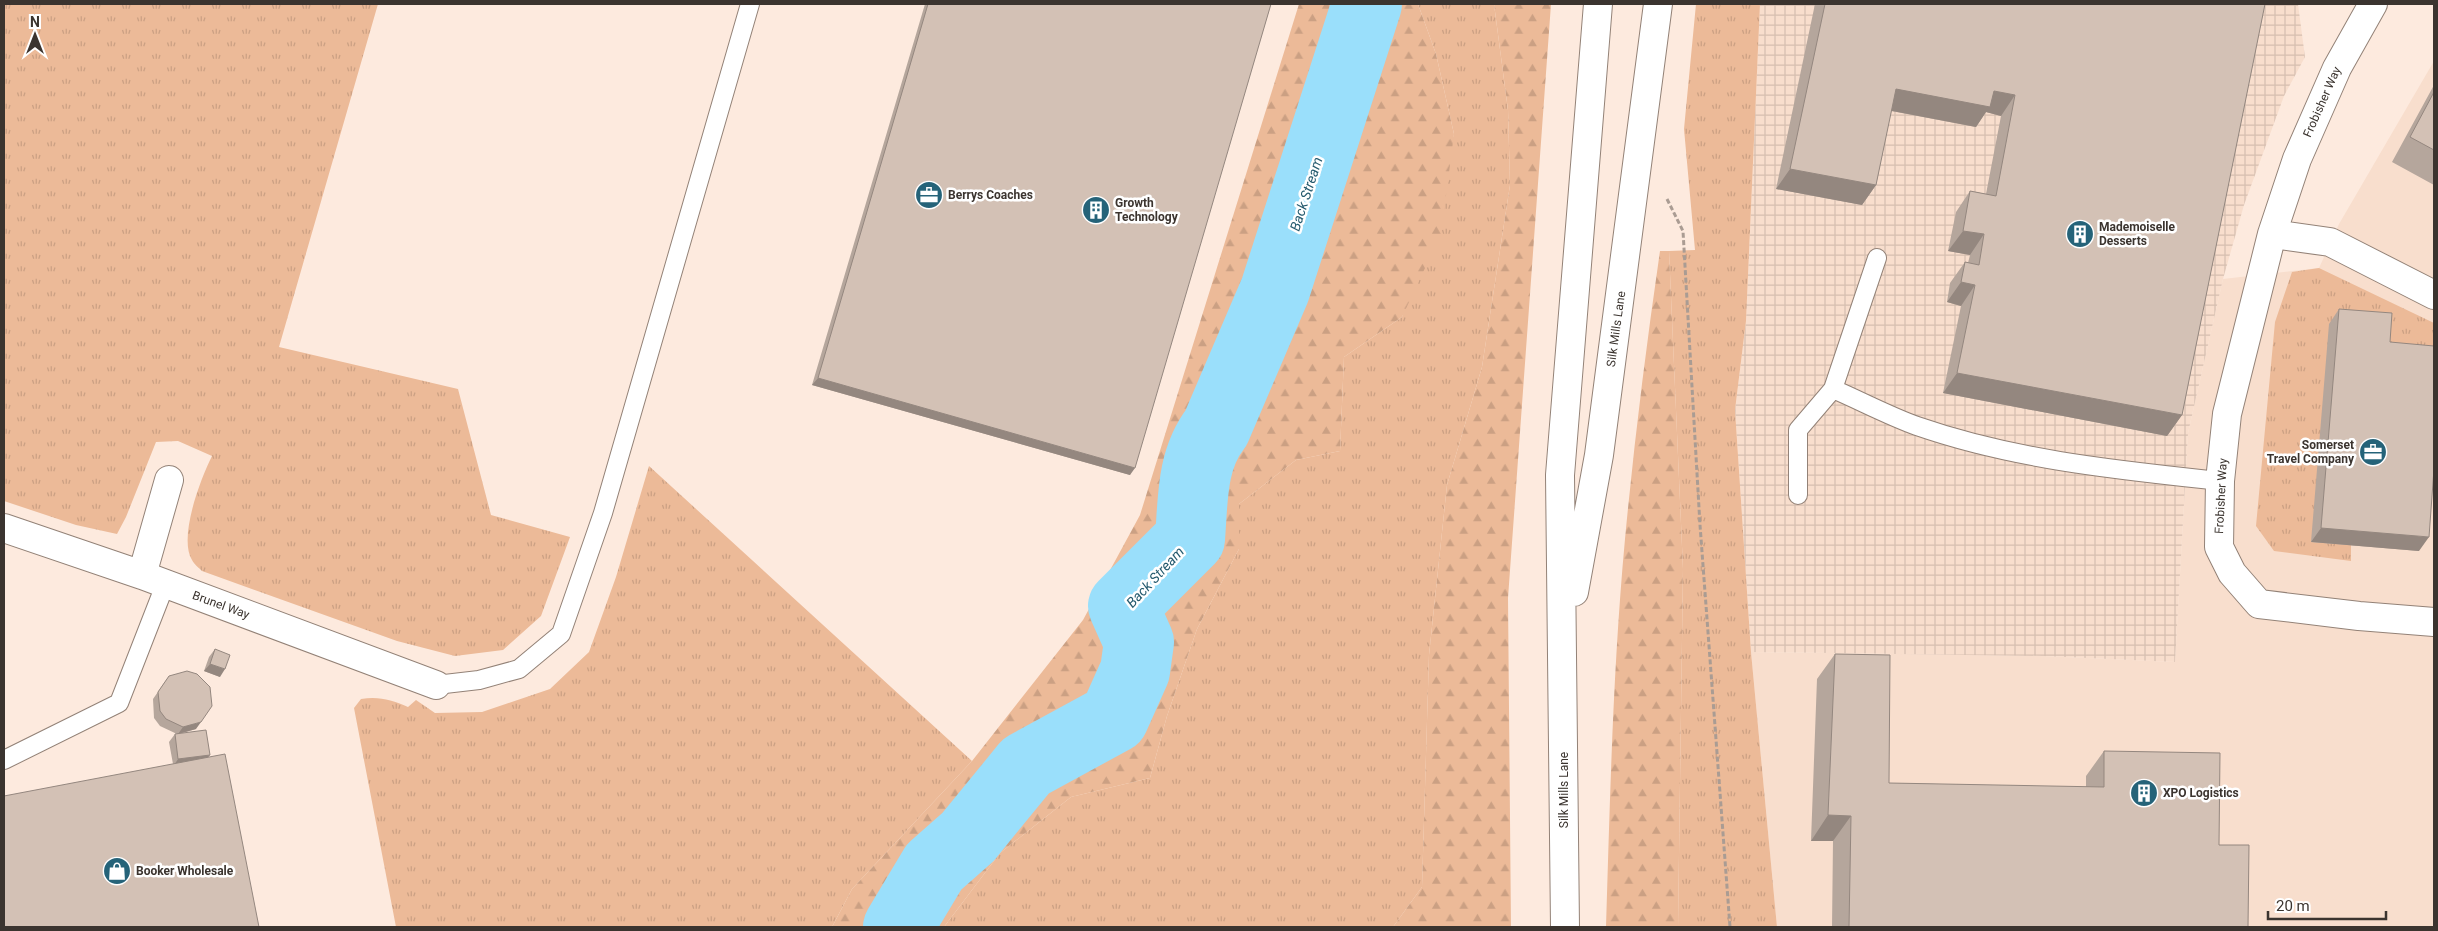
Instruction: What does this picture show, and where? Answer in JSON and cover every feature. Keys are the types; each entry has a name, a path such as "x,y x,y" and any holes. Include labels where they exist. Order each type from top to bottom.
{"main road":[{"name":"Silk Mills Lane","path":"1565,927 1564,652 1560,475 1598,4"},
{"name":"Silk Mills Lane","path":"1564,652 1599,455 1658,4"},
{"name":"Frobisher Way","path":"2373,4 2337,68 2297,159 2272,234 2227,414 2220,481 2218,547 2232,573 2259,604 2359,616 2434,622"},
{"path":"2272,234 2330,242 2434,295"},
{"path":"154,580 169,480"},
{"name":"Brunel Way","path":"4,528 328,643 436,685"}],"lane":[{"path":"436,685 480,680 519,669 561,634 603,513 750,4"},
{"path":"1798,495 1798,430 1833,389 1877,258"},
{"path":"1833,389 1917,426 2010,452 2092,468 2220,481"},
{"path":"4,760 119,703 154,580"}],"path":[{"path":"1636,182 1670,200 1683,231 1700,525 1730,927"}],"shaded area":[{"path":"1760,4 2298,4 2305,57 2284,96 2244,205 2223,279 2188,433 2175,662 2043,656 1751,652 1735,410 1746,321"},
{"path":"2434,61 2434,927 1777,927 1751,652 2043,656 2175,662 2188,433 2223,279 2319,268 2339,224"}],"green space":[{"path":"4,4 378,4 279,347 458,389 491,515 570,537 541,616 503,650 455,656 397,641 202,571 192,560 188,550 189,523 202,478 212,456 178,441 156,442 126,517 117,534 76,525 4,501"},
{"path":"1299,4 1418,4 1436,54 1454,134 1441,234 1402,317 1344,357 1340,451 1296,460 1239,504 1239,549 1197,629 1167,716 1150,778 1071,797 1000,853 944,927 832,927 852,889 972,761 1083,620 1140,515"},
{"path":"1418,4 1494,4 1508,110 1510,185 1482,367 1447,485 1429,655 1422,887 1393,927 944,927 1000,853 1071,797 1150,778 1167,716 1197,629 1239,549 1239,504 1296,460 1340,451 1344,357 1402,317 1454,134 1436,54"},
{"path":"1494,4 1551,4 1508,598 1511,927 1393,927 1422,887 1429,655 1447,485 1482,367 1510,185 1508,110"},
{"path":"1696,4 1760,4 1746,321 1735,410 1751,652 1777,927 1678,927 1683,569 1669,251 1695,250 1684,129"},
{"path":"1660,251 1669,251 1683,569 1678,927 1606,927 1612,733 1621,587 1636,431"},
{"path":"2319,268 2434,323 2434,359 2311,542 2351,545 2351,561 2274,551 2256,526 2275,322 2292,272"},
{"path":"649,466 972,761 852,889 832,927 396,927 354,708 361,699 380,698 408,707 416,700 435,713 482,712 550,689 589,652 616,577"}],"building":[{"name":"Growth Technology","path":"928,4 1271,4 1135,468 818,378"},
{"name":"Mademoiselle Desserts","path":"1825,4 2265,4 2182,415 1957,373 1975,285 1961,282 1965,262 1979,265 1984,234 1963,231 1970,191 1996,196 2015,95 1994,91 1990,107 1896,89 1876,185 1790,169"},
{"path":"2434,92 2434,150 2410,137"},
{"name":"Somerset Travel Company","path":"2339,309 2392,313 2390,342 2434,346 2434,469 2429,537 2321,528"},
{"path":"215,649 230,655 225,669 210,664"},
{"name":"XPO Logistics","path":"1835,654 1890,655 1889,783 2104,787 2104,751 2220,753 2219,845 2249,845 2248,927 1849,927 1851,816 1828,815"},
{"path":"187,671 197,674 210,687 212,706 201,722 183,727 166,719 160,711 158,692 169,676"},
{"path":"206,730 210,755 178,759 175,734"},
{"name":"Booker Wholesale","path":"225,754 259,927 4,927 4,796"}],"waterway":[{"name":"Back Stream","path":"898,927 934,867 968,837 1026,766 1114,718 1135,671 1139,642 1123,606 1190,539 1195,481 1202,453 1216,428 1275,290 1367,4"}],"place":[{"name":"Berrys Coaches","path":"929,195"},
{"name":"Growth Technology","path":"1096,210"},
{"name":"Mademoiselle Desserts","path":"2080,234"},
{"name":"Somerset Travel Company","path":"2373,452"},
{"name":"XPO Logistics","path":"2144,793"},
{"name":"Booker Wholesale","path":"117,871"}]}
